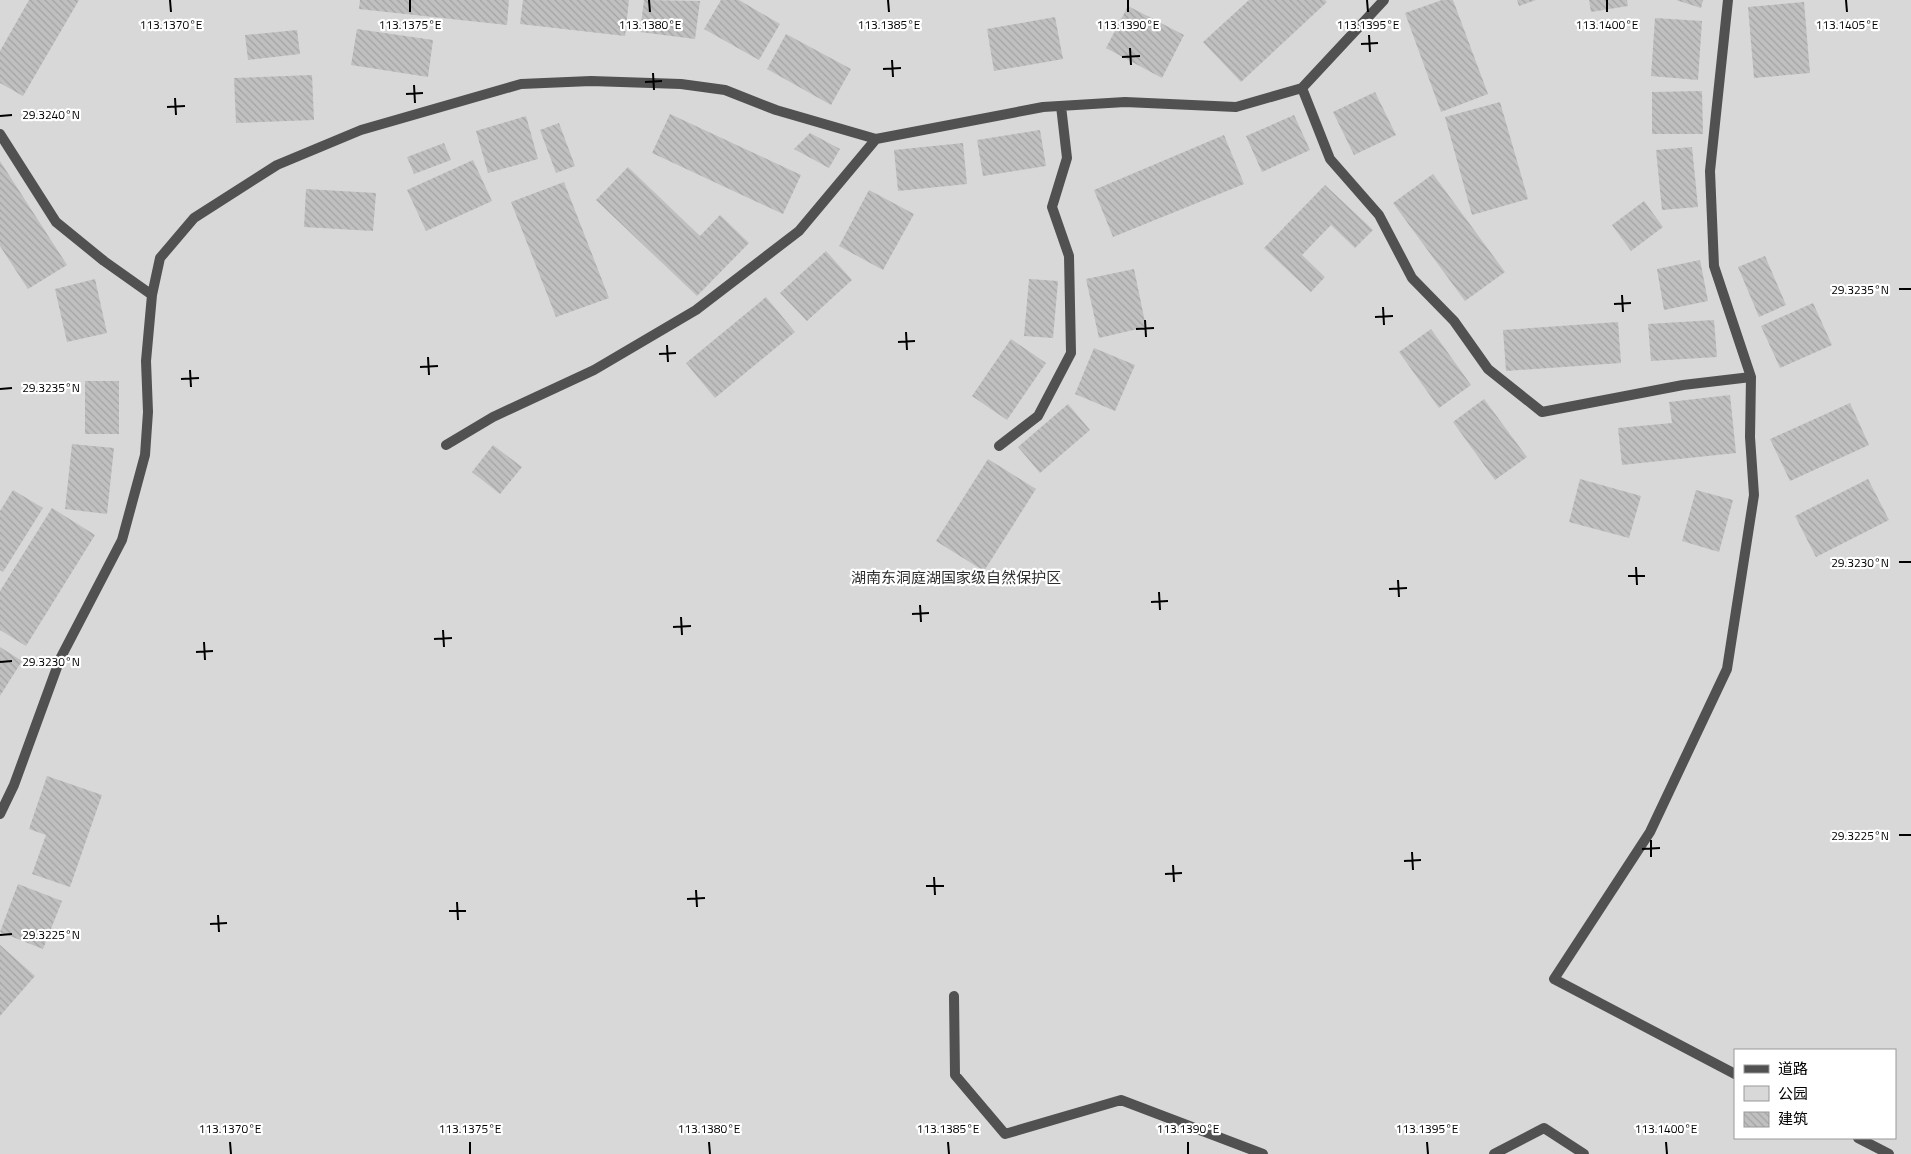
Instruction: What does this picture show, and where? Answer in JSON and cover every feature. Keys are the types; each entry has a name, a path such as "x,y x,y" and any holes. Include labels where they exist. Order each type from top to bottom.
{"street":[{"path":"0,814 14,784 60,659 122,540 145,455 148,412 146,361 152,295 160,258 194,218 277,165 361,130 521,84 591,81 681,84 725,90 776,110 876,139 1043,107 1125,102 1236,107 1302,88 1384,0"},
{"path":"1728,0 1710,171 1714,266 1751,377 1750,437 1754,494 1727,668 1650,832 1554,979 1734,1073"},
{"path":"1302,88 1330,159 1379,215 1412,278 1454,321 1488,369 1542,412 1683,385 1751,377"},
{"path":"1000,446 1038,416 1071,353 1069,256 1052,207 1067,158 1061,106"},
{"path":"0,134 56,222 104,261 152,295"},
{"path":"446,445 493,418 594,370 696,310 799,231 876,139"},
{"path":"954,996 955,1075 1005,1134 1121,1100 1263,1154"},
{"path":"1494,1154 1544,1128 1584,1154"},
{"path":"1860,1139 1889,1154"}],"green space":[{"name":"湖南东洞庭湖国家级自然保护区","path":"0,0 1911,0 1911,1154 0,1154"}],"building":[{"path":"29,0 79,0 23,96 0,83 0,51"},
{"path":"360,0 509,0 507,25 359,9"},
{"path":"523,0 629,0 625,36 520,24"},
{"path":"644,0 700,1 695,39 640,32"},
{"path":"721,0 739,0 780,24 759,60 704,29"},
{"path":"1249,0 1325,0 1327,2 1241,82 1203,42"},
{"path":"1442,0 1453,0 1488,94 1441,112 1405,13"},
{"path":"1517,0 1536,0 1519,6"},
{"path":"1589,0 1627,0 1628,6 1591,12"},
{"path":"1676,0 1703,0 1701,8"},
{"path":"1804,2 1810,73 1754,78 1748,7"},
{"path":"1128,6 1184,35 1162,78 1106,48"},
{"path":"1055,17 1063,59 994,71 987,29"},
{"path":"1655,18 1702,21 1698,80 1651,76"},
{"path":"357,29 433,40 428,77 351,65"},
{"path":"297,30 300,54 248,60 245,35"},
{"path":"786,34 851,69 831,105 767,69"},
{"path":"312,75 314,120 236,123 234,78"},
{"path":"1702,91 1703,134 1652,134 1652,92"},
{"path":"1375,92 1396,135 1354,155 1333,112"},
{"path":"1500,102 1528,199 1472,215 1445,117"},
{"path":"670,114 801,175 783,214 652,153"},
{"path":"1294,115 1310,150 1262,172 1246,136"},
{"path":"526,116 538,159 488,173 476,131"},
{"path":"559,123 575,166 556,173 540,130"},
{"path":"1040,130 1046,166 983,176 977,140"},
{"path":"810,133 840,149 829,168 794,149"},
{"path":"1224,135 1244,184 1113,237 1094,190"},
{"path":"444,143 451,160 414,174 407,157"},
{"path":"963,143 967,184 898,191 894,150"},
{"path":"1692,147 1698,207 1662,210 1656,150"},
{"path":"473,160 492,201 426,231 407,190"},
{"path":"0,161 67,265 28,289 0,246"},
{"path":"628,167 700,236 720,215 749,243 697,296 596,200"},
{"path":"1433,174 1505,272 1465,301 1393,203"},
{"path":"564,182 609,298 556,317 511,202"},
{"path":"1325,185 1373,230 1355,248 1331,225 1302,255 1325,277 1311,292 1264,248"},
{"path":"306,189 376,193 373,231 304,227"},
{"path":"869,190 914,214 883,270 839,246"},
{"path":"1644,201 1663,227 1631,251 1612,225"},
{"path":"826,251 852,280 807,321 780,293"},
{"path":"1765,256 1786,305 1759,317 1738,267"},
{"path":"1700,260 1708,301 1664,310 1657,269"},
{"path":"1134,269 1146,327 1099,338 1086,279"},
{"path":"95,279 107,333 67,342 55,289"},
{"path":"1029,279 1058,281 1053,338 1024,336"},
{"path":"766,297 795,332 715,398 686,363"},
{"path":"1813,303 1832,345 1780,368 1761,326"},
{"path":"1714,320 1717,357 1651,361 1648,324"},
{"path":"1618,322 1621,363 1506,371 1503,330"},
{"path":"1431,329 1471,385 1439,408 1399,352"},
{"path":"1011,339 1046,363 1007,420 972,396"},
{"path":"1094,348 1135,365 1115,411 1075,394"},
{"path":"85,381 119,381 119,434 85,434"},
{"path":"1730,395 1736,453 1622,465 1618,428 1672,423 1669,402"},
{"path":"1484,399 1527,457 1495,480 1453,422"},
{"path":"1850,403 1869,445 1790,481 1770,439"},
{"path":"1068,404 1090,430 1040,473 1018,447"},
{"path":"72,444 114,448 107,514 65,509"},
{"path":"493,445 522,467 500,494 472,472"},
{"path":"988,459 1036,489 984,571 936,541"},
{"path":"1580,479 1641,496 1629,538 1569,522"},
{"path":"1868,479 1889,520 1816,557 1795,516"},
{"path":"13,490 43,508 3,572 0,570 0,511"},
{"path":"1696,490 1733,500 1719,552 1682,541"},
{"path":"52,508 95,535 26,646 0,630 0,591"},
{"path":"0,647 22,661 0,696"},
{"path":"47,776 102,795 70,887 32,874 46,835 29,829"},
{"path":"18,884 62,901 43,949 0,932"},
{"path":"0,945 35,976 0,1016"}]}
